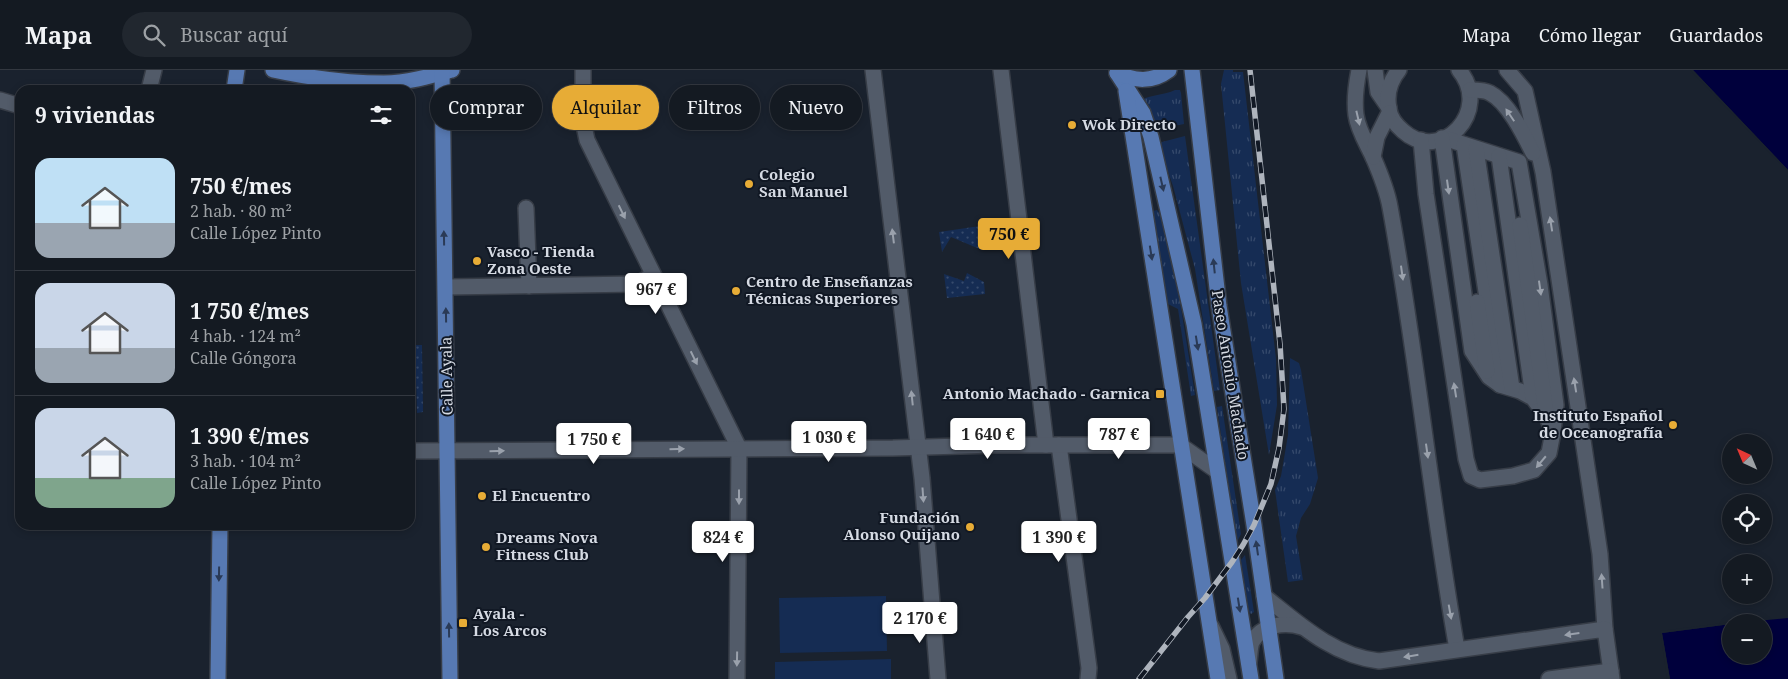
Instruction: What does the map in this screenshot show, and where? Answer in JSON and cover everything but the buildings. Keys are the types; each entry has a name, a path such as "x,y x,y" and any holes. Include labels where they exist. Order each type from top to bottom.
{"main road":[{"path":"235,85 237,70"},
{"path":"273,70 323,80 385,83 412,80 445,71"},
{"path":"1169,70 1151,80 1118,76 1218,679"},
{"name":"Paseo Antonio Machado","path":"1192,70 1219,306 1276,679"},
{"name":"Calle Ayala","path":"445,71 450,679"},
{"name":"Paseo Antonio Machado","path":"1118,76 1143,113 1151,137 1194,324 1251,679"},
{"path":"218,679 220,530"}],"street":[{"path":"150,85 154,70"},
{"path":"583,70 583,121 587,140 739,448 737,679"},
{"path":"873,70 922,478 938,679"},
{"path":"1001,70 1052,445 1089,668 1088,679"},
{"path":"1359,70 1355,92 1356,116 1364,140 1388,195 1400,258 1444,576 1457,650"},
{"path":"1375,70 1378,92 1396,125 1407,135 1421,140 1472,147 1519,162 1540,285 1556,405 1549,453 1534,470 1513,476 1480,480 1471,476 1462,437 1426,194 1421,140"},
{"path":"1372,157 1377,137 1389,110 1387,98 1390,84 1399,70"},
{"path":"1460,70 1466,77 1471,103 1468,116 1460,127 1472,147 1546,415 1553,432"},
{"path":"1507,70 1525,91 1543,172 1600,554 1605,629 1611,675 1549,679"},
{"path":"1470,90 1489,92 1504,104 1524,135 1543,172"},
{"path":"0,100 15,104"},
{"path":"1472,147 1472,351 1511,388 1546,415"},
{"path":"1472,147 1511,388"},
{"path":"1472,147 1511,388"},
{"path":"526,208 529,286"},
{"path":"446,287 636,284 653,275"},
{"path":"415,451 1180,445 1217,471"},
{"path":"1264,596 1304,628 1335,649 1364,660 1379,661 1605,629"},
{"path":"1209,620 1222,649 1229,679"},
{"path":"1248,664 1252,643 1268,628 1289,623 1304,628"}],"green space":[{"path":"1224,70 1243,72 1276,359 1277,405 1269,455 1241,283 1221,84"},
{"path":"1180,90 1181,93 1184,124 1153,130 1142,100"},
{"path":"1185,136 1220,390 1214,391 1195,269 1173,186 1158,143"},
{"path":"1157,210 1161,215 1180,302 1195,395 1191,396 1178,309 1166,303 1152,216 1153,211"},
{"path":"980,226 982,250 951,237 942,252 939,232"},
{"path":"967,273 984,282 985,294 947,298 944,274 964,281"},
{"path":"415,345 422,345 423,412 417,413"},
{"path":"1290,358 1299,363 1301,370 1318,478 1310,504 1301,518 1296,536 1303,580 1288,582 1275,490 1281,476 1288,435"},
{"path":"1222,406 1241,534 1237,542 1217,407"},
{"path":"1245,555 1254,612 1251,614 1249,612 1241,560"},
{"path":"886,596 887,651 780,653 779,598"},
{"path":"891,659 891,679 775,679 775,662"}],"shaded area":[{"path":"1693,70 1788,70 1788,170"},
{"path":"1788,618 1788,679 1670,679 1662,633 1722,625 1722,664 1772,664 1772,620"}],"pier":[{"path":"1690,70 1693,70 1788,172"},
{"path":"1722,623 1722,625 1662,633 1670,679 1667,679 1660,631"}],"railway":[{"path":"1139,679 1205,598 1243,545 1254,525 1271,484 1279,448 1284,409 1280,344 1250,70"}],"place":[{"name":"Wok Directo","path":"1072,125"},
{"name":"Colegio San Manuel","path":"749,184"},
{"name":"Vasco - Tienda Zona Oeste","path":"477,261"},
{"name":"Centro de Enseñanzas Técnicas Superiores","path":"736,291"},
{"name":"Antonio Machado - Garnica","path":"1160,394"},
{"name":"Instituto Español de Oceanografía","path":"1673,425"},
{"name":"El Encuentro","path":"482,496"},
{"name":"Fundación Alonso Quijano","path":"970,527"},
{"name":"Dreams Nova Fitness Club","path":"486,547"},
{"name":"Ayala - Los Arcos","path":"463,623"}]}
